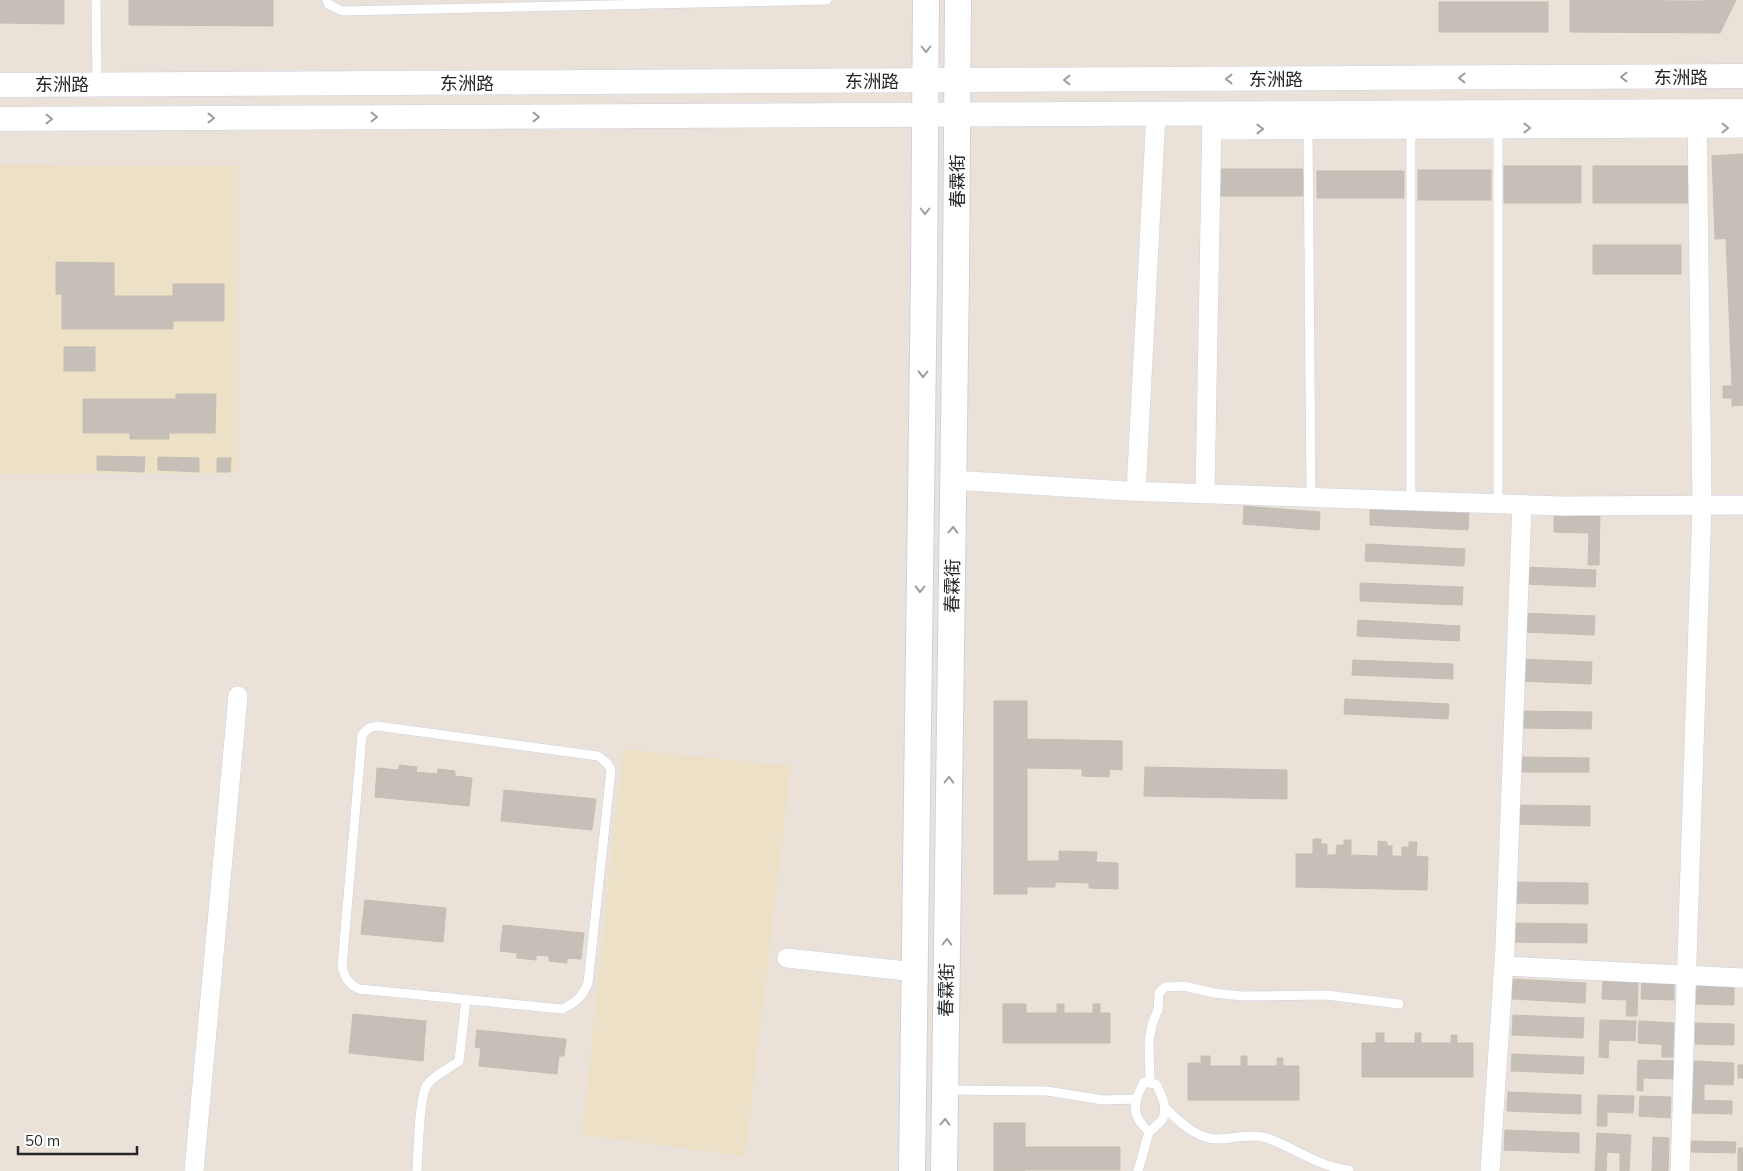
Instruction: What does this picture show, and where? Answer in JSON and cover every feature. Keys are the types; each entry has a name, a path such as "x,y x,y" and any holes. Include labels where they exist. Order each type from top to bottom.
{"main road":[{"name":"春霖街","path":"912,1171 926,0"},
{"name":"春霖街","path":"944,1171 958,0"}],"street":[{"name":"东洲路","path":"0,85 1743,76"},
{"name":"东洲路","path":"0,119 957,114 1156,114 1211,121 1697,119 1743,111"},
{"path":"1136,491 1156,114"},
{"path":"1680,1171 1702,506 1697,119"},
{"path":"1205,494 1211,121 1308,129 1411,129 1498,128 1697,119 1743,128"},
{"path":"953,480 1136,491 1522,505 1743,505"},
{"path":"1490,1171 1504,966 1522,505"},
{"path":"194,1171 238,696"},
{"path":"787,958 915,972"},
{"path":"1504,966 1743,978"}],"lane":[{"path":"96,0 97,84"},
{"path":"327,0 328,4 342,11 827,0"},
{"path":"1498,128 1498,504"},
{"path":"1308,129 1311,497"},
{"path":"1411,129 1411,501"},
{"path":"377,726 598,756 607,763 611,770 588,983 583,995 573,1004 562,1009 466,999 359,990 352,986 346,978 342,967 362,736 369,728 377,726"},
{"path":"1150,1083 1148,1042 1152,1024 1158,1010 1159,993 1165,987 1184,986 1214,993 1242,996 1327,995 1399,1004"},
{"path":"417,1171 425,1086 433,1078 459,1062 466,999"},
{"path":"1138,1171 1149,1132 1162,1120 1165,1108 1162,1095 1156,1084 1144,1082 1136,1099 1136,1113 1140,1123 1149,1132"},
{"path":"945,1090 1047,1092 1103,1100 1136,1099"},
{"path":"1165,1108 1184,1125 1201,1135 1215,1139 1250,1136 1265,1138 1334,1168 1349,1170"}],"shaded area":[{"path":"0,165 238,166 238,473 0,474"},
{"path":"623,749 791,766 745,1156 582,1135"}],"building":[{"path":"0,0 64,0 64,24 0,23"},
{"path":"129,0 273,0 273,26 129,25"},
{"path":"1570,0 1736,0 1720,33 1570,32"},
{"path":"1439,2 1548,2 1548,32 1439,32"},
{"path":"1743,154 1743,238 1715,239 1712,156"},
{"path":"1504,166 1581,166 1581,203 1504,203"},
{"path":"1593,166 1692,166 1692,203 1593,203"},
{"path":"1218,169 1303,169 1303,196 1218,196"},
{"path":"1418,170 1491,170 1491,200 1418,200"},
{"path":"1317,171 1404,171 1404,198 1317,198"},
{"path":"1726,238 1743,238 1743,405 1732,406 1732,398 1723,398 1723,386 1732,386"},
{"path":"1593,245 1681,245 1681,274 1593,274"},
{"path":"56,262 114,263 114,296 173,296 173,284 224,284 224,321 173,321 173,329 62,329 62,294 56,294"},
{"path":"64,347 95,347 95,371 64,371"},
{"path":"176,394 216,394 215,433 169,433 169,439 130,439 130,433 83,433 83,399 176,399"},
{"path":"97,456 145,457 144,472 97,470"},
{"path":"158,457 199,458 199,472 158,470"},
{"path":"217,458 231,458 230,472 217,472"},
{"path":"1244,506 1320,512 1319,530 1243,524"},
{"path":"1370,507 1469,512 1468,530 1370,525"},
{"path":"1554,509 1600,510 1599,565 1588,565 1589,533 1554,532"},
{"path":"1366,544 1465,549 1464,566 1365,561"},
{"path":"1524,567 1596,570 1595,587 1523,584"},
{"path":"1360,583 1463,587 1462,605 1360,601"},
{"path":"1523,613 1595,616 1594,635 1522,632"},
{"path":"1358,620 1460,626 1459,641 1357,636"},
{"path":"1519,659 1592,662 1591,684 1518,681"},
{"path":"1353,660 1453,664 1453,679 1352,675"},
{"path":"1345,699 1449,704 1448,719 1344,714"},
{"path":"994,701 1027,701 1027,894 994,894"},
{"path":"1517,711 1592,712 1591,729 1517,728"},
{"path":"1027,739 1122,741 1122,770 1110,769 1109,777 1082,776 1082,769 1027,768"},
{"path":"1519,757 1589,758 1589,772 1519,772"},
{"path":"399,765 417,767 416,772 437,774 438,769 455,771 455,776 472,778 469,806 375,797 377,768 399,770"},
{"path":"1145,767 1287,770 1287,799 1144,796"},
{"path":"504,790 596,799 592,830 501,821"},
{"path":"1514,805 1590,806 1590,826 1514,824"},
{"path":"1313,839 1321,839 1321,844 1327,844 1327,855 1336,855 1337,845 1344,845 1344,840 1351,840 1351,855 1378,856 1378,841 1387,842 1387,846 1392,846 1392,856 1402,856 1402,847 1409,847 1409,842 1417,842 1416,856 1428,857 1427,890 1296,887 1296,854 1313,854"},
{"path":"1059,851 1097,852 1096,862 1118,863 1118,889 1089,888 1089,883 1055,882 1055,887 1027,887 1027,861 1059,861"},
{"path":"1512,882 1588,883 1588,904 1512,903"},
{"path":"365,900 446,908 443,942 361,934"},
{"path":"1511,923 1587,924 1587,943 1511,942"},
{"path":"503,925 584,933 581,959 567,958 567,963 549,961 549,956 536,955 536,960 517,958 517,953 500,951"},
{"path":"1513,979 1586,983 1585,1003 1512,999"},
{"path":"1603,981 1638,982 1637,1016 1626,1016 1627,1000 1602,999"},
{"path":"1642,983 1674,984 1674,1000 1641,999"},
{"path":"1697,984 1734,986 1734,1005 1696,1004"},
{"path":"1003,1004 1026,1004 1026,1013 1057,1013 1057,1004 1064,1004 1064,1013 1093,1013 1093,1004 1100,1004 1100,1013 1110,1013 1110,1043 1003,1043"},
{"path":"353,1014 426,1021 423,1061 349,1053"},
{"path":"1513,1015 1584,1018 1583,1038 1512,1035"},
{"path":"1600,1020 1636,1021 1635,1041 1609,1040 1608,1058 1599,1057"},
{"path":"1639,1021 1674,1023 1673,1045 1638,1043"},
{"path":"1695,1023 1734,1024 1734,1045 1695,1044"},
{"path":"477,1030 566,1039 564,1056 559,1056 557,1074 479,1066 481,1048 475,1047"},
{"path":"1376,1033 1384,1033 1384,1043 1415,1043 1415,1033 1421,1033 1421,1043 1451,1043 1451,1035 1457,1035 1457,1043 1473,1043 1473,1077 1362,1077 1362,1043 1376,1043"},
{"path":"1662,1044 1673,1045 1673,1057 1662,1057"},
{"path":"1512,1054 1584,1057 1583,1074 1511,1071"},
{"path":"1201,1056 1210,1056 1210,1066 1241,1066 1241,1056 1247,1056 1247,1066 1277,1066 1277,1058 1283,1058 1283,1066 1299,1066 1299,1100 1188,1100 1188,1063 1201,1063"},
{"path":"1638,1060 1674,1061 1674,1079 1643,1078 1643,1091 1637,1090"},
{"path":"1694,1061 1734,1063 1733,1085 1704,1084 1704,1100 1693,1100"},
{"path":"1738,1065 1743,1065 1743,1078 1738,1078"},
{"path":"1508,1092 1581,1095 1581,1114 1507,1111"},
{"path":"1598,1095 1634,1096 1633,1113 1607,1112 1607,1126 1597,1126"},
{"path":"1640,1096 1671,1097 1670,1118 1639,1116"},
{"path":"1693,1100 1732,1101 1732,1114 1692,1113"},
{"path":"994,1123 1025,1123 1025,1171 994,1171"},
{"path":"1505,1130 1579,1133 1579,1153 1504,1150"},
{"path":"1597,1133 1631,1135 1629,1171 1620,1171 1620,1153 1607,1152 1606,1171 1595,1171"},
{"path":"1653,1137 1669,1138 1668,1171 1652,1171"},
{"path":"1691,1141 1736,1142 1735,1153 1691,1152"},
{"path":"1025,1147 1120,1147 1120,1170 1025,1170"},
{"path":"1738,1148 1743,1148 1743,1171 1738,1171"}]}
